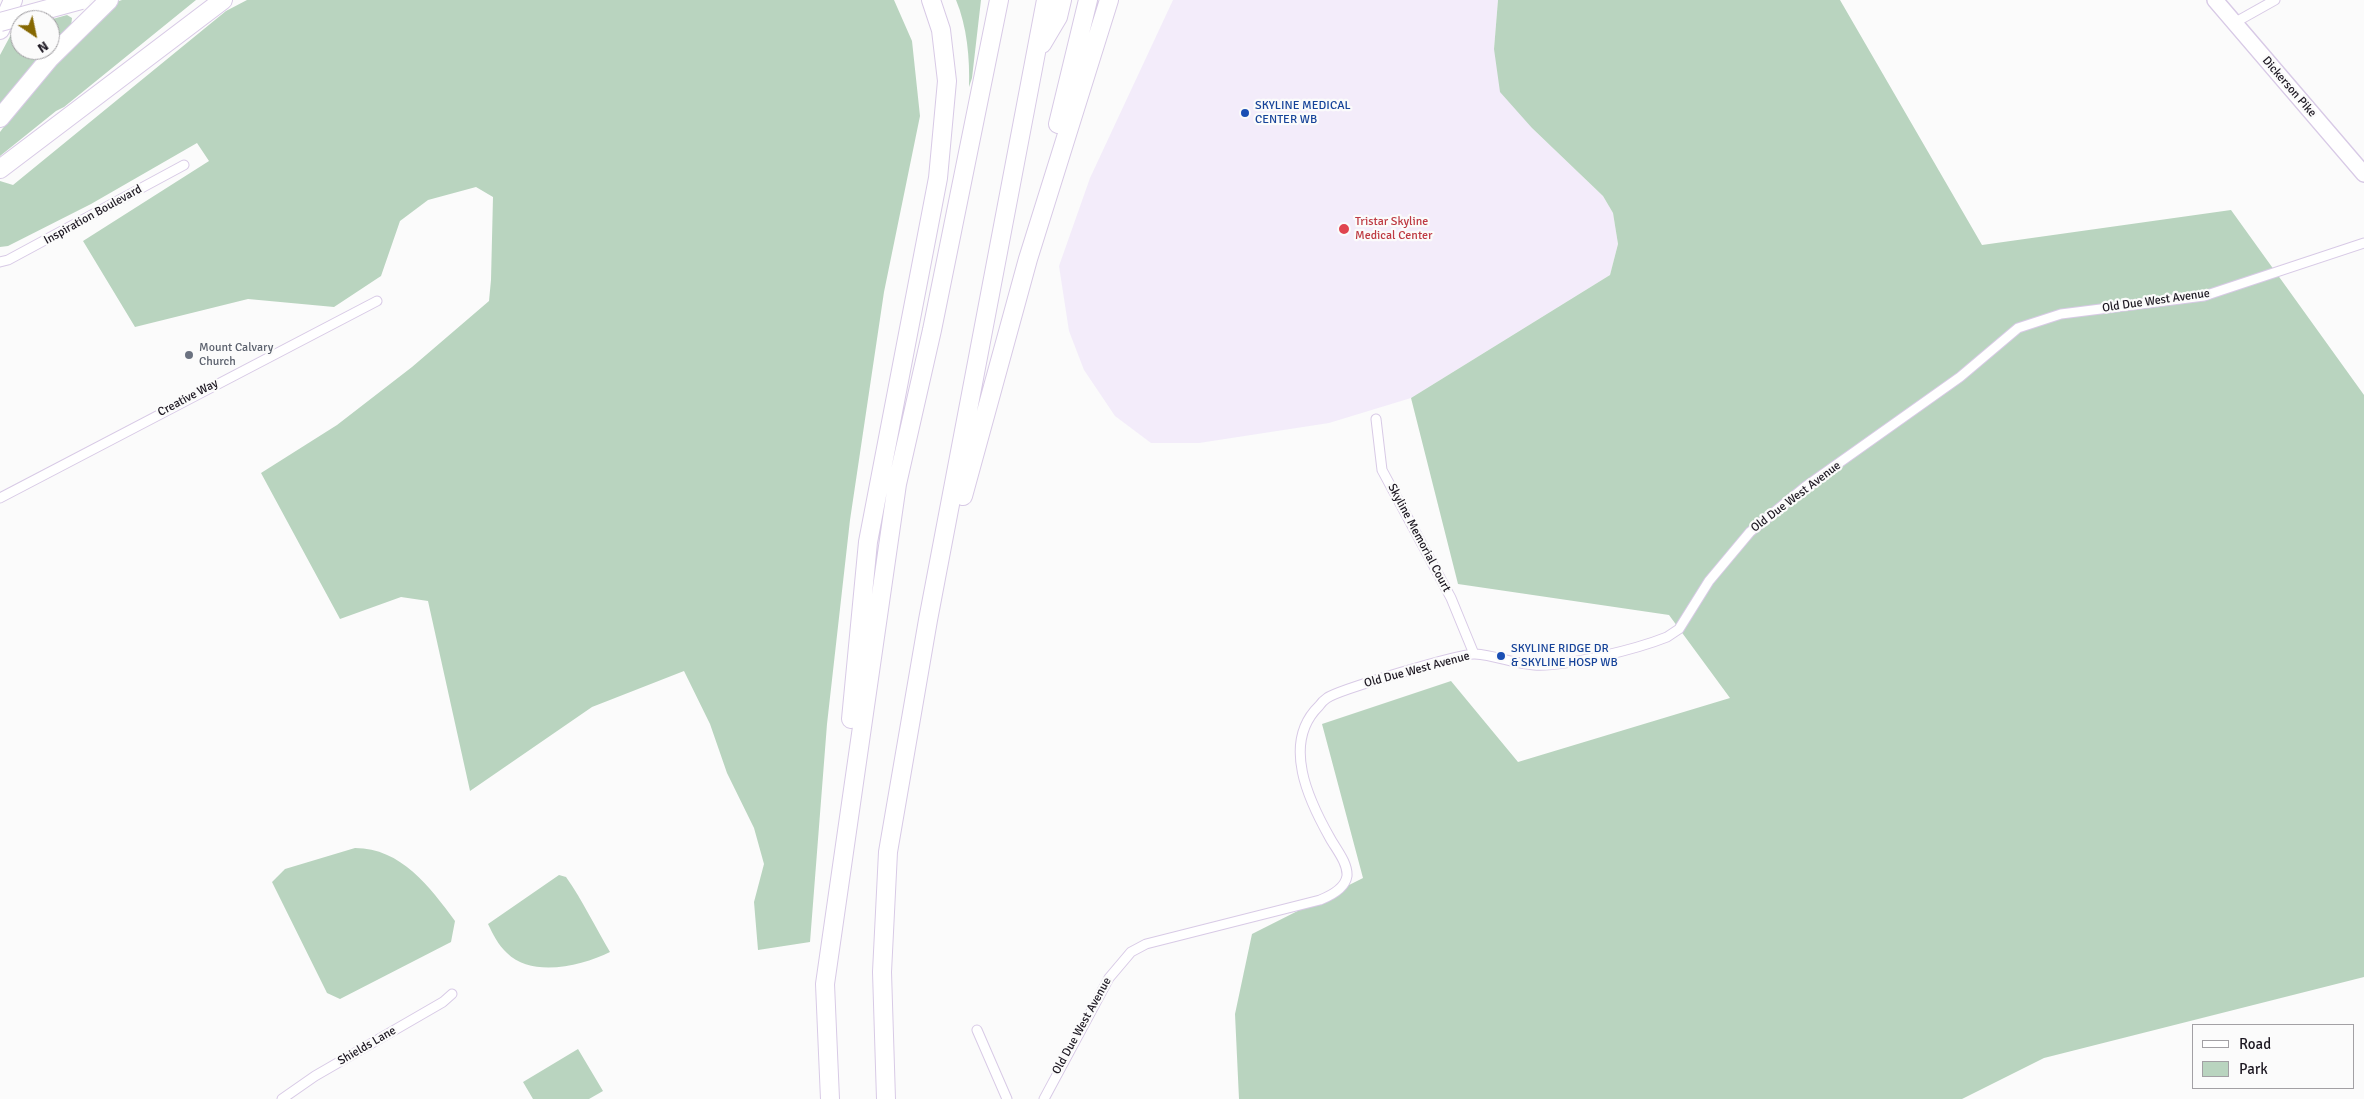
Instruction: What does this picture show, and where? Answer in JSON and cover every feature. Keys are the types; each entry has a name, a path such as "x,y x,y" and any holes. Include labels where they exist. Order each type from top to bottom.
{"highway":[{"path":"0,30 13,0"},
{"path":"0,22 81,0"},
{"path":"0,118 50,58 109,0"},
{"path":"0,169 223,0"},
{"path":"830,1099 825,984 836,891 868,542 936,188 945,114 946,57 941,30 931,0"},
{"path":"836,891 896,484 932,330 999,0"},
{"path":"886,1099 882,972 888,852 928,620 1046,0"},
{"path":"1036,56 1058,17 1062,0"},
{"path":"1028,258 1076,42 1088,0"},
{"path":"928,620 1028,258 1109,0"}],"main road":[{"name":"Dickerson Pike","path":"2214,0 2364,174"}],"street":[{"path":"2234,23 2275,0"},
{"name":"Inspiration Boulevard","path":"0,262 15,257 184,165"},
{"name":"Old Due West Avenue","path":"1044,1099 1109,978 1131,952 1146,944 1320,900 1332,895 1342,886 1347,876 1344,863 1320,820 1306,788 1300,762 1300,746 1304,729 1313,711 1328,697 1362,684 1474,654 1534,665 1563,663 1667,637 1679,629 1709,581 1736,547 1756,527 1805,487 1960,376 2018,328 2061,314 2204,296 2364,243"},
{"name":"Creative Way","path":"0,498 377,300"},
{"name":"Skyline Memorial Court","path":"1376,419 1382,470 1451,598 1474,654"},
{"name":"Shields Lane","path":"282,1099 315,1076 443,1002 452,994"},
{"path":"977,1030 1008,1099"}],"shaded area":[{"name":"Tristar Skyline Medical Center","path":"1173,0 1498,0 1494,49 1532,128 1603,196 1613,213 1618,244 1610,275 1411,398 1329,423 1199,443 1151,443 1115,416 1084,370 1069,331 1059,266 1090,178"}],"green space":[{"path":"122,0 196,0 64,107 56,111 0,156 0,132 27,96 48,71 116,2"},
{"path":"247,0 894,0 912,41 920,116 884,292 850,520 827,724 810,942 758,950 754,902 764,864 754,828 727,773 710,724 684,671 592,707 470,791 428,601 401,597 340,619 261,473 337,425 412,367 489,301 493,197 476,187 428,200 400,221 381,276 334,307 248,299 135,327 83,241 209,161 197,143 91,204 8,246 0,247 0,181 13,185 226,11"},
{"path":"956,0 981,0 972,78 969,87 967,43 963,21"},
{"path":"1498,0 1840,0 1982,245 2231,210 2364,395 2364,977 2044,1058 1962,1099 1239,1099 1235,1014 1252,934 1363,878 1322,724 1451,681 1518,762 1730,698 1669,615 1458,584 1411,398 1610,275 1618,244 1613,213 1603,196 1532,128 1500,92 1494,49"},
{"path":"67,15 72,18 71,27 60,39 60,17"},
{"path":"10,36 10,60 42,60 0,110 0,55"},
{"path":"355,848 371,850 400,862 425,883 455,921 451,942 340,999 327,993 272,882 285,869"},
{"path":"559,875 566,877 572,886 610,952 586,962 557,967 543,967 517,961 501,946 488,924"},
{"path":"578,1049 603,1091 589,1099 533,1099 523,1082"}],"place":[{"name":"SKYLINE MEDICAL CENTER WB","path":"1245,113"},
{"name":"Tristar Skyline Medical Center","path":"1344,229"},
{"name":"Mount Calvary Church","path":"189,355"},
{"name":"SKYLINE RIDGE DR & SKYLINE HOSP WB","path":"1501,656"}]}
